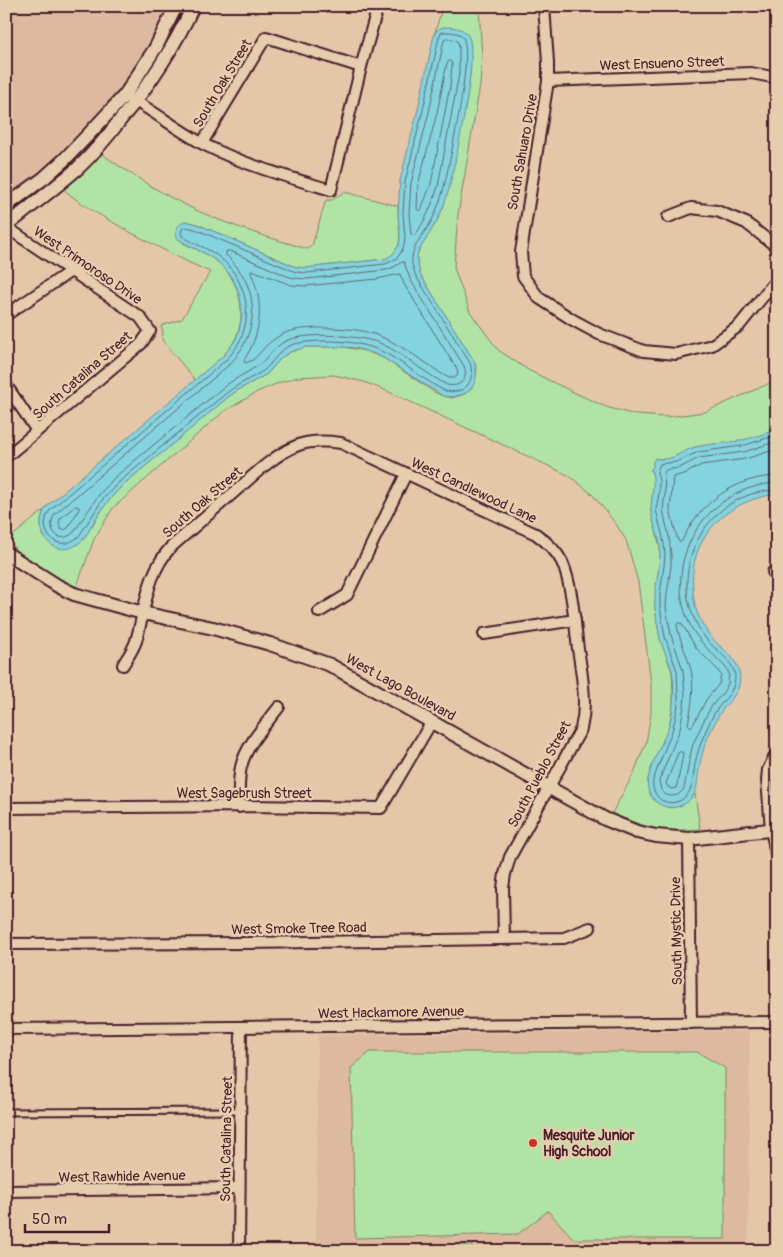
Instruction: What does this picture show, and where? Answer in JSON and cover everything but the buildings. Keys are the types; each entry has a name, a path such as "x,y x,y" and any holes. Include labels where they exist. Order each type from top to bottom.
{"street":[{"path":"6,227 88,158 113,129 131,98 176,6"},
{"path":"6,206 44,178 88,135 131,98 172,48 194,6"},
{"path":"131,98 202,143 241,161 331,190 378,6"},
{"name":"South Sahuaro Drive","path":"544,6 548,81 521,252 523,276 539,298 599,334 644,351 676,354 712,344 739,326 777,279"},
{"name":"South Oak Street","path":"202,143 266,37 361,67"},
{"name":"West Ensueno Street","path":"548,81 751,74 777,78"},
{"path":"668,217 691,208 717,211 746,223 777,247"},
{"name":"West Primoroso Drive","path":"6,227 140,317 150,331"},
{"path":"6,315 71,271"},
{"name":"South Catalina Street","path":"6,457 141,344 150,331"},
{"path":"6,385 37,431"},
{"name":"South Oak Street","path":"123,665 135,643 148,592 162,557 171,547 263,468 287,450 309,442"},
{"name":"West Candlewood Lane","path":"309,442 341,443 536,534 552,547 562,563 568,580 574,620"},
{"path":"320,612 346,595 406,474"},
{"name":"West Lago Boulevard","path":"6,553 58,586 90,599 270,644 330,665 605,819 626,828 656,836 689,839 774,829"},
{"path":"484,634 574,620"},
{"name":"South Pueblo Street","path":"504,938 503,888 510,857 581,729 584,716 583,684 574,620"},
{"path":"239,806 241,767 245,756 263,727 279,707"},
{"name":"West Sagebrush Street","path":"6,808 239,806 381,808 432,721"},
{"path":"777,752 768,770 767,780 777,860"},
{"name":"South Mystic Drive","path":"689,839 691,1023"},
{"name":"West Smoke Tree Road","path":"6,944 239,943 564,938 590,928"},
{"name":"West Hackamore Avenue","path":"6,1029 777,1022"},
{"name":"South Catalina Street","path":"239,1251 241,1027"},
{"name":"West Rawhide Avenue","path":"6,1191 239,1188"}],"lane":[{"path":"6,1112 240,1111"}],"shaded area":[{"path":"6,6 173,6 149,49 127,83 109,105 37,177 6,201"},
{"name":"Mesquite Junior High School","path":"750,1031 748,1251 316,1251 318,1035"}],"green space":[{"path":"479,8 482,57 480,85 458,214 454,268 470,312 498,350 528,370 573,392 606,407 636,415 667,417 705,412 777,380 777,429 744,440 696,447 672,458 655,458 655,465 651,469 654,481 651,511 660,547 655,608 660,638 672,672 673,704 669,727 648,779 649,790 654,800 670,808 686,803 695,794 700,829 659,829 612,813 633,775 646,743 651,714 651,683 638,582 626,540 616,524 592,494 568,475 387,391 364,382 334,375 298,377 259,391 223,412 113,508 94,539 74,594 24,565 9,539 44,510 41,524 44,537 83,540 107,502 123,485 227,398 267,374 281,358 290,352 306,347 343,347 366,351 385,359 443,396 452,398 465,394 475,381 477,369 474,361 420,274 417,258 418,252 437,221 444,205 470,75 470,47 437,30 434,35 442,9"},
{"path":"99,152 147,184 198,211 238,227 307,249 312,246 326,200 332,200 344,192 398,206 399,244 397,250 385,259 306,268 296,267 186,221 183,243 220,264 234,282 241,305 239,328 229,349 195,380 162,340 163,332 161,326 182,319 210,272 169,253 112,222 62,188"},
{"name":"Mesquite Junior High School","path":"370,1052 697,1052 725,1068 725,1239 574,1239 548,1211 518,1234 355,1238 351,1068"},
{"path":"360,1246 472,1246 472,1251 355,1251"}],"water":[{"path":"443,27 460,29 468,35 471,46 469,86 449,189 437,221 418,252 417,260 420,274 474,361 476,377 471,389 459,396 443,396 385,359 356,348 306,347 290,352 281,358 267,374 227,398 117,491 81,542 69,548 60,549 53,546 43,533 41,524 42,515 47,506 223,356 234,342 239,330 241,319 240,297 231,276 215,260 178,239 176,231 181,224 186,221 197,224 296,267 306,268 385,259 392,255 399,245 400,237 398,214 400,181 434,35 437,30"},
{"path":"777,429 777,494 742,504 727,513 714,524 704,538 697,553 693,570 693,589 697,612 708,633 736,664 740,677 739,685 720,713 706,741 695,793 688,802 681,805 668,807 661,805 651,796 648,783 651,768 670,722 674,690 672,671 660,639 655,608 660,547 651,510 653,485 651,469 654,466 652,464 655,458 671,458 696,447 743,440"}],"place":[{"name":"Mesquite Junior High School","path":"533,1143"}]}
